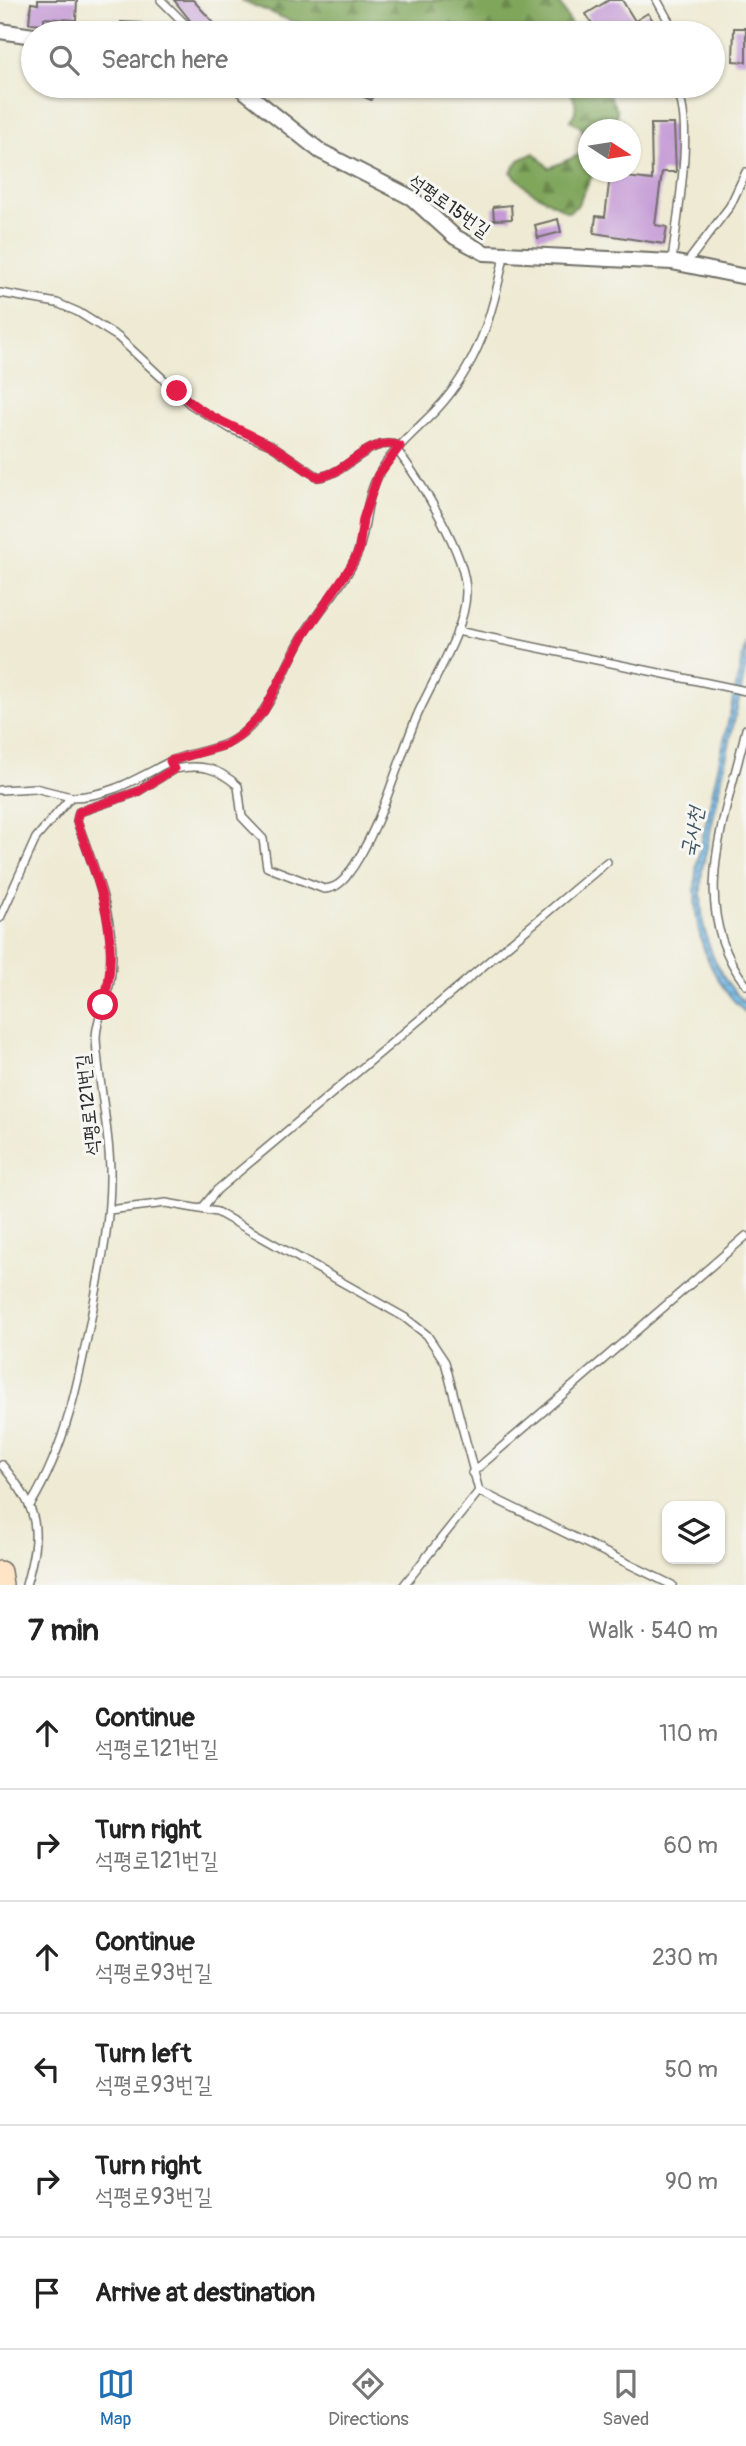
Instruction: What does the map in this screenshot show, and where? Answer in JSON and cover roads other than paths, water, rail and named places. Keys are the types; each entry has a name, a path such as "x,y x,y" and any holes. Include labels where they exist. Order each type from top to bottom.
{"street":[{"path":"0,31 21,34"},
{"name":"석평로15번길","path":"253,98 320,151 412,198 468,245 485,253 679,263 746,277"},
{"path":"0,1572 2,1585"}],"lane":[{"path":"161,0 182,21"},
{"path":"657,0 668,21"},
{"path":"679,263 684,122 682,98"},
{"path":"679,263 730,206 746,172"},
{"path":"0,790 35,788 71,797 84,797 136,781 170,761 226,745 241,735 264,711 302,638 359,550 363,519 374,486 398,448 452,391 478,349 493,312 504,256"},
{"path":"0,293 57,303 78,312 118,337 190,404 232,429 271,445 318,477 329,476 369,448 381,443 398,448 462,564 466,594 457,631 429,690 368,837 347,876 332,888 314,887 267,867 263,839 242,817 241,791 230,779 203,766 174,769 137,792 90,808 84,797"},
{"path":"457,631 746,691"},
{"path":"746,729 715,860 713,896 719,937 726,956 746,985"},
{"path":"170,761 174,769"},
{"path":"0,918 36,838 71,797"},
{"name":"석평로121번길","path":"31,1504 52,1465 74,1397 100,1275 109,1210 108,1144 96,1034 110,982 111,943 99,878 77,821 79,812 90,808"},
{"path":"203,1207 217,1190 607,862"},
{"path":"109,1210 166,1203 203,1207 271,1241 404,1317 427,1335 438,1348 449,1373 472,1473 479,1491 672,1585"},
{"path":"472,1473 746,1236"},
{"path":"2,1465 31,1504 36,1542 26,1585"},
{"path":"404,1585 479,1491"}],"water":[{"path":"746,641 746,666 702,870 701,907 714,959 722,975 746,1004 746,1013 719,981 710,963 698,925 695,884 697,863"}],"water label":[{"name":"국사천","path":"692,832"}]}
